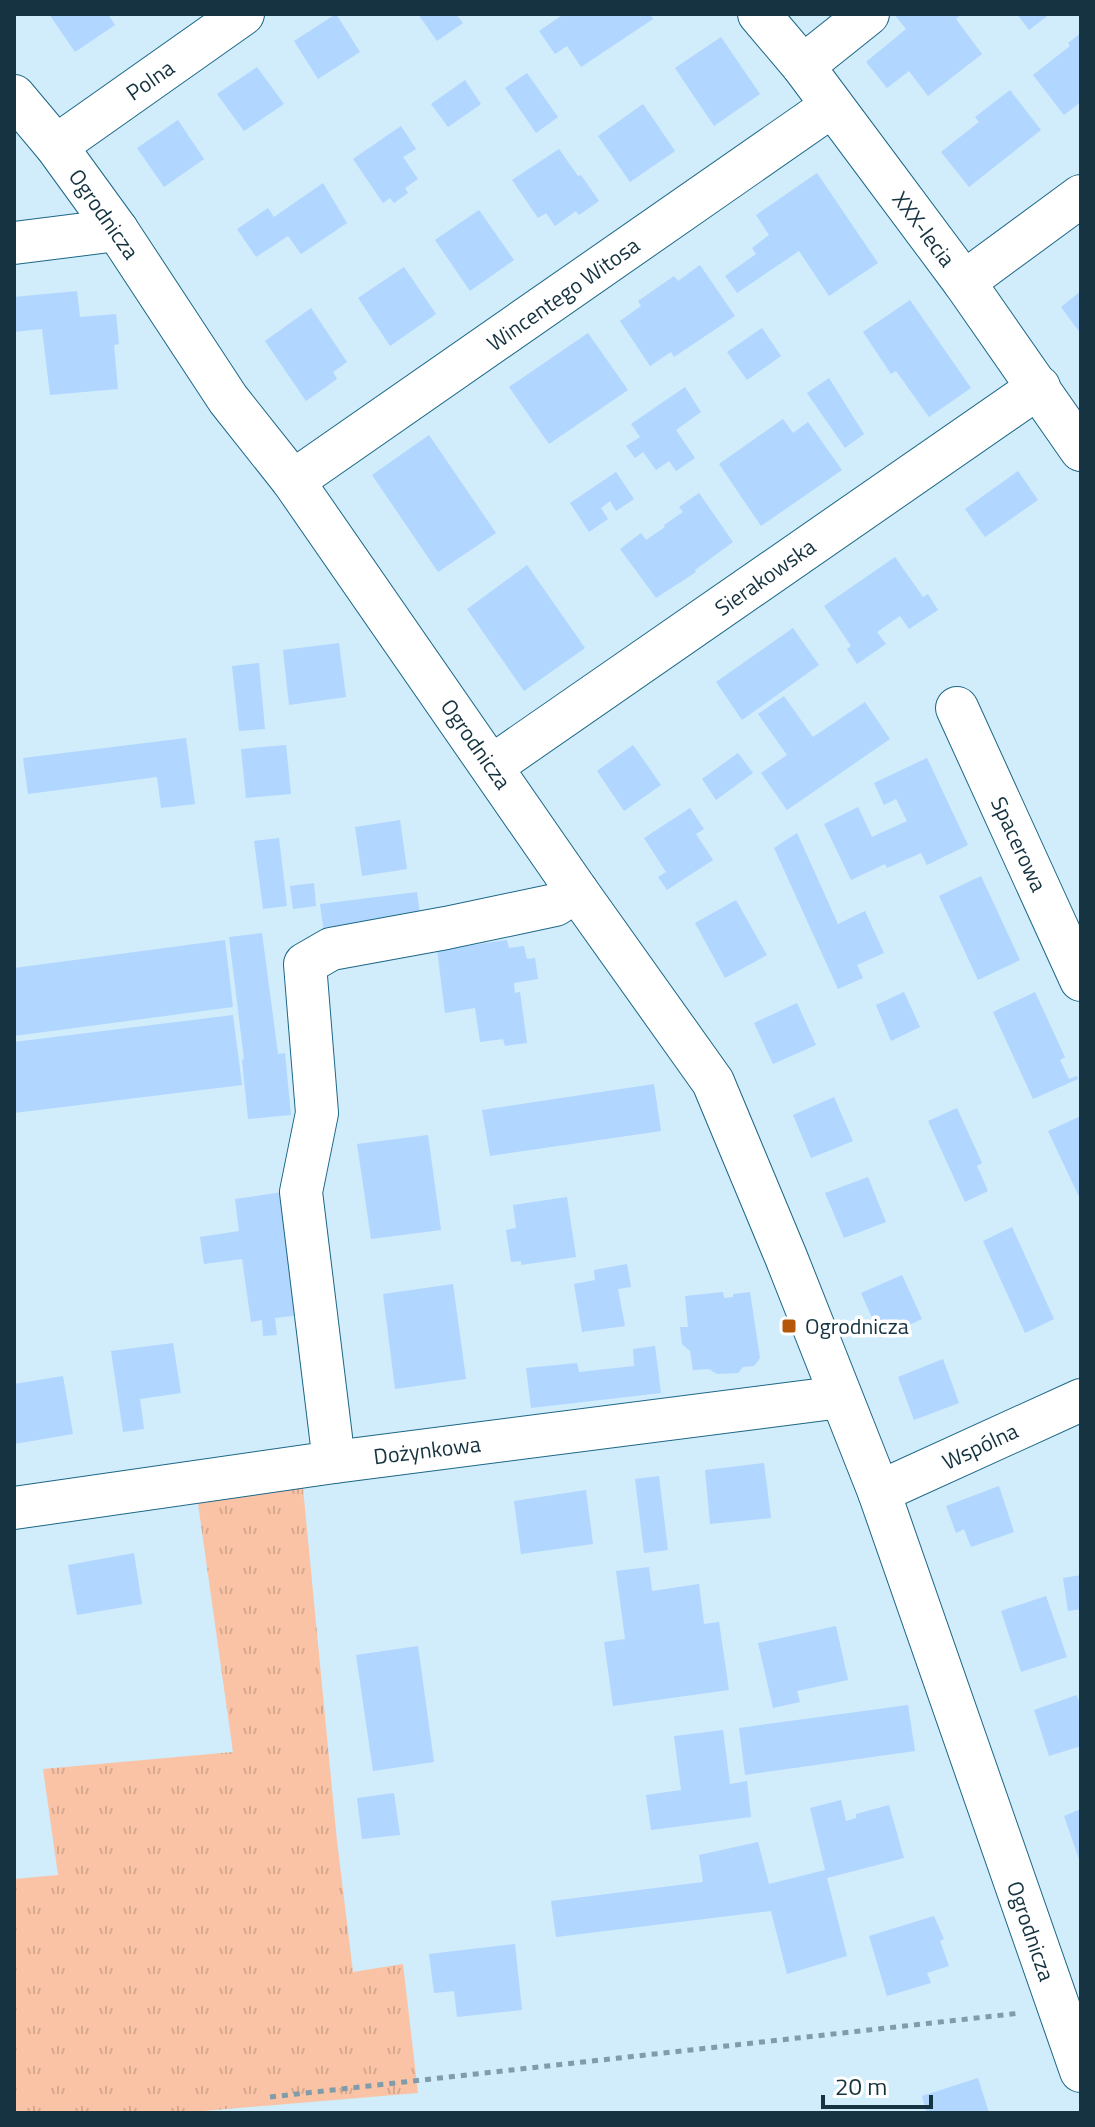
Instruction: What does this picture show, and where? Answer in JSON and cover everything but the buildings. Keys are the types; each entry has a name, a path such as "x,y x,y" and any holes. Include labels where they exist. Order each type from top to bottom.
{"street":[{"name":"Polna","path":"56,146 243,14"},
{"name":"XXX-lecia","path":"759,14 803,66 964,282 1081,450"},
{"path":"803,66 868,14"},
{"name":"Ogrodnicza","path":"14,96 56,146 117,230 228,399 293,481 713,1082 879,1492 1081,2071"},
{"name":"Wincentego Witosa","path":"293,481 832,106"},
{"path":"964,282 1081,196"},
{"path":"14,243 117,230"},
{"name":"Sierakowska","path":"492,766 1039,387"},
{"name":"Spacerowa","path":"957,708 1081,980"},
{"path":"334,1462 301,1192 317,1113 305,964 331,949 555,905 577,891"},
{"name":"Dożynkowa","path":"14,1508 334,1462 841,1397"},
{"name":"Wspólna","path":"879,1492 1081,1400"}],"path":[{"path":"270,2097 1007,2015 1058,2005"}],"green space":[{"path":"301,1467 337,1841 353,1972 403,1964 418,2093 180,2113 14,2113 14,1879 58,1875 43,1769 233,1752 195,1482"}],"place":[{"name":"Ogrodnicza","path":"789,1326"}]}
